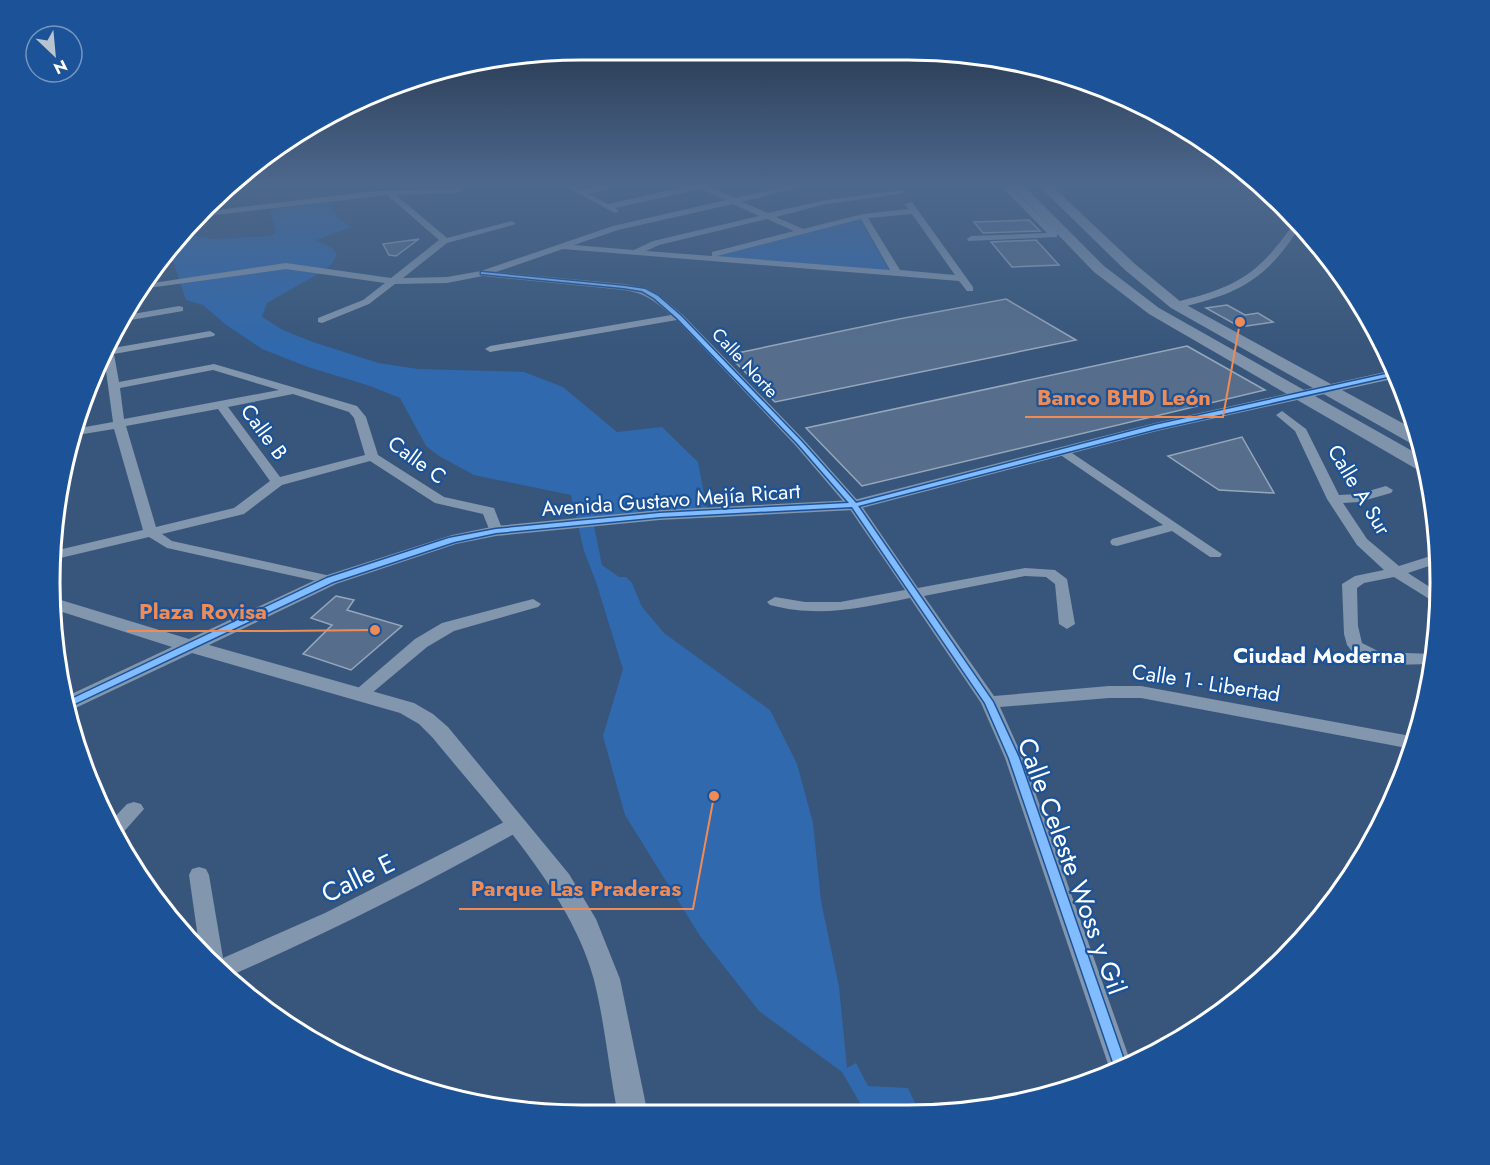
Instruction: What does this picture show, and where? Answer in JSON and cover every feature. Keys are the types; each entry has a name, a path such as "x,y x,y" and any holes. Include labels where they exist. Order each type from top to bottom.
{"main road":[{"path":"1070,239 1123,290 1154,311 1415,460"},
{"path":"1101,239 1176,305 1408,434"}],"street":[{"path":"322,320 366,302 444,241 451,239"},
{"path":"153,286 286,266 394,281 440,281 483,273 582,239"},
{"path":"634,252 671,239"},
{"path":"707,258 776,239"},
{"path":"876,239 896,272"},
{"path":"934,239 970,289"},
{"path":"1176,305 1217,296 1242,286 1265,268 1288,239"},
{"path":"560,246 962,278"},
{"name":"Calle Norte","path":"483,273 569,280 643,290 656,297 679,316 800,443 854,505 914,594"},
{"path":"133,317 179,309"},
{"path":"490,349 679,316"},
{"path":"115,349 210,334"},
{"path":"110,361 120,424 151,532 167,544 330,580"},
{"path":"113,386 214,367 295,391"},
{"name":"Avenida Gustavo Mejía Ricart","path":"74,701 330,580 423,548 496,531 660,515 854,505 1063,451 1325,388 1387,376"},
{"path":"83,431 295,391"},
{"name":"Calle C","path":"295,391 353,409 360,417 371,447 372,458 440,501 489,511 496,531"},
{"name":"Calle B","path":"220,405 277,483"},
{"name":"Calle A Sur","path":"1282,415 1300,429 1334,499 1362,542 1396,572 1430,594"},
{"path":"1063,451 1215,554"},
{"path":"61,554 239,511 277,483 372,458"},
{"path":"1334,499 1359,498 1386,490"},
{"path":"1117,542 1173,526"},
{"path":"1425,658 1381,658 1364,652 1355,645 1352,639 1350,584 1360,579 1396,572 1429,561"},
{"path":"775,602 805,607 840,607 1005,575 1025,572 1050,573 1062,582 1067,624"},
{"name":"Calle Celeste Woss y Gil","path":"914,594 989,702 1014,758 1118,1060"},
{"path":"360,694 421,643 448,627 533,604"},
{"path":"61,606 190,646 408,708 426,719 440,732 516,824 574,903 598,951 607,979 631,1105"},
{"name":"Calle 1 - Libertad","path":"989,702 1109,692 1141,692 1403,746"},
{"path":"119,824 134,809"},
{"name":"Calle E","path":"228,966 324,924 410,882 516,824"},
{"path":"199,875 210,949"}],"shaded area":[{"path":"189,239 318,239 316,240 332,248 337,254 331,265 267,303 262,317 283,330 378,363 418,369 524,372 563,387 617,432 662,427 698,462 707,510 593,521 602,565 619,577 626,577 632,583 642,607 664,633 770,710 797,764 813,823 821,901 839,987 847,1068 856,1063 868,1086 908,1088 916,1105 861,1105 842,1072 759,1011 700,936 625,815 603,736 623,669 584,551 571,495 474,475 439,456 426,446 400,398 262,349 225,324 203,305 186,300 172,259"},
{"path":"781,239 872,239 889,270 716,256"}],"building":[{"path":"419,239 396,256 389,255 383,244"},
{"path":"1036,240 1059,265 1012,267 991,242"},
{"path":"1006,299 1076,340 775,402 728,355 899,319"},
{"path":"1227,305 1245,315 1258,313 1273,322 1240,327 1206,308"},
{"path":"1187,346 1265,390 862,486 806,428"},
{"path":"1242,437 1274,493 1219,490 1168,456"},
{"path":"336,596 354,600 347,610 402,626 351,670 303,654 332,625 311,618"}],"cycle path":[{"path":"483,273 624,287 643,290 656,297 679,317 800,443 854,505 989,702 1014,758 1118,1060"},
{"path":"74,701 330,580 452,540 496,531 660,515 854,505 1155,427 1387,376"}],"place":[{"name":"Banco BHD León","path":"1240,322"},
{"name":"Plaza Rovisa","path":"375,630"},
{"name":"Parque Las Praderas","path":"714,796"}],"district":[{"name":"Ciudad Moderna","path":"1319,655"}]}
